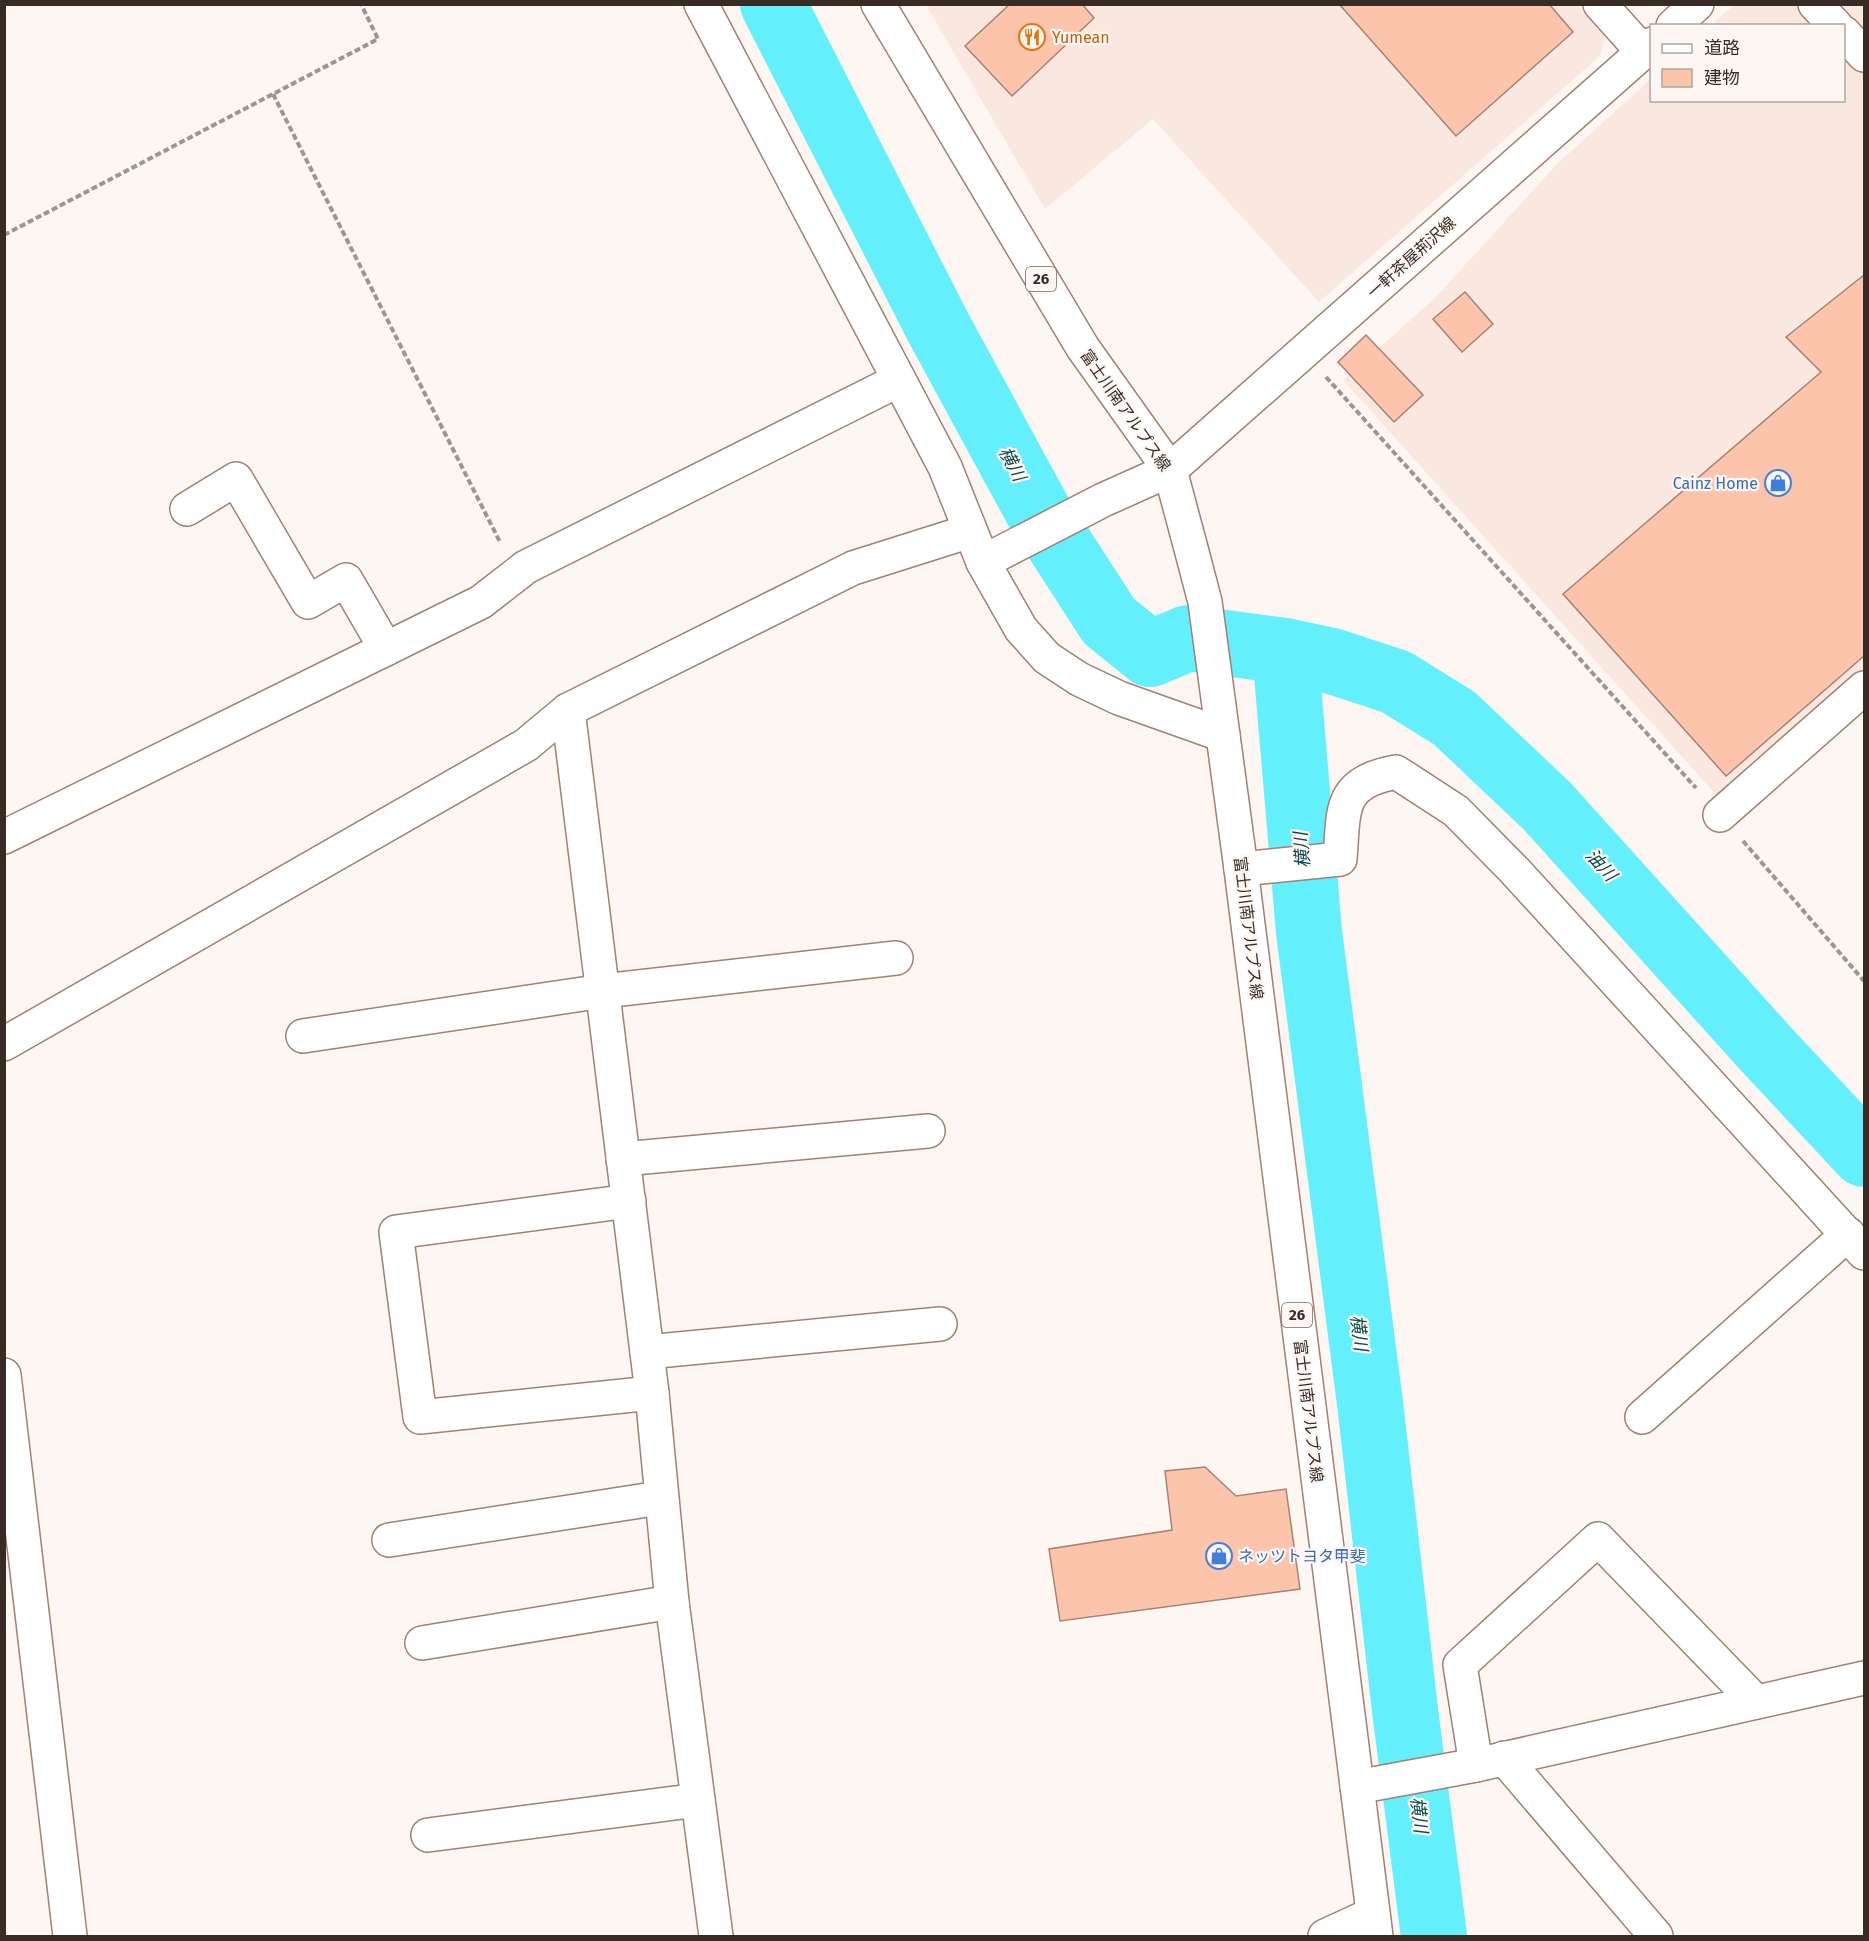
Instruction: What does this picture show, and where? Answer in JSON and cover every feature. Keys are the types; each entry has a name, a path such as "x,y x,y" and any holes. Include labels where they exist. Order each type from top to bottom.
{"street":[{"path":"701,4 945,467 970,531 992,557 1021,629 1047,658 1079,679 1119,698 1223,735"},
{"name":"富士川南アルプス線","path":"878,4 1083,348 1170,470 1205,602 1371,1784 1375,1925"},
{"path":"1600,4 1647,48"},
{"path":"1675,24 1697,4"},
{"path":"1815,4 1834,24"},
{"path":"1845,34 1864,55"},
{"name":"一軒茶屋荊沢線","path":"992,557 1103,500 1170,470 1647,48"},
{"path":"4,837 481,602 526,567 899,380"},
{"path":"186,509 236,479 308,602 346,580 386,649"},
{"path":"4,1044 526,745 568,710 853,568 970,531"},
{"path":"1720,814 1864,688"},
{"path":"568,710 652,1393 660,1498 672,1602 716,1936"},
{"path":"1241,869 1340,859 1345,804 1362,782 1379,775 1396,772 1456,811 1515,871 1856,1244 1642,1417"},
{"path":"303,1036 603,991 896,958"},
{"path":"623,1159 928,1131"},
{"path":"628,1201 396,1232 420,1417 652,1393"},
{"path":"647,1352 940,1324"},
{"path":"4,1375 70,1936"},
{"path":"389,1540 660,1498"},
{"path":"1656,1936 1490,1762 1460,1665 1598,1539 1756,1702"},
{"path":"422,1643 672,1602"},
{"path":"1371,1784 1490,1762 1864,1677"},
{"path":"428,1835 698,1800"},
{"path":"1325,1936 1375,1925"}],"path":[{"path":"4,235 378,39 361,4"},
{"path":"273,94 505,552 526,567"},
{"path":"1304,352 1720,814 1864,981"}],"shaded area":[{"path":"926,5 1577,5 1605,37 1600,56 1319,302 1153,119 1045,209"},
{"path":"1734,5 1864,5 1864,668 1719,798 1343,380 1435,298 1557,164 1650,80 1650,102 1845,102 1845,24 1712,24"}],"building":[{"path":"1010,4 1082,4 1094,18 1012,96 965,46"},
{"path":"1339,4 1549,4 1573,32 1456,136"},
{"name":"Cainz Home","path":"1864,275 1864,656 1726,776 1563,594 1821,372 1786,337"},
{"path":"1465,292 1493,324 1462,352 1433,319"},
{"path":"1366,335 1423,395 1394,422 1338,362"},
{"path":"1205,1467 1236,1496 1286,1489 1300,1589 1060,1621 1049,1549 1172,1530 1165,1471"}],"waterway":[{"name":"横川","path":"773,4 938,327 1038,511 1109,621 1150,654 1188,638 1285,651 1332,661 1396,682 1454,718 1547,806 1864,1154"},
{"name":"横川","path":"1285,651 1309,932 1370,1403 1405,1710 1434,1936"}],"place":[{"name":"Yumean","path":"1032,37"},
{"name":"Cainz Home","path":"1778,483"},
{"name":"ネッツトヨタ甲斐","path":"1219,1556"}],"water label":[{"name":"油川","path":"1601,865"}]}
